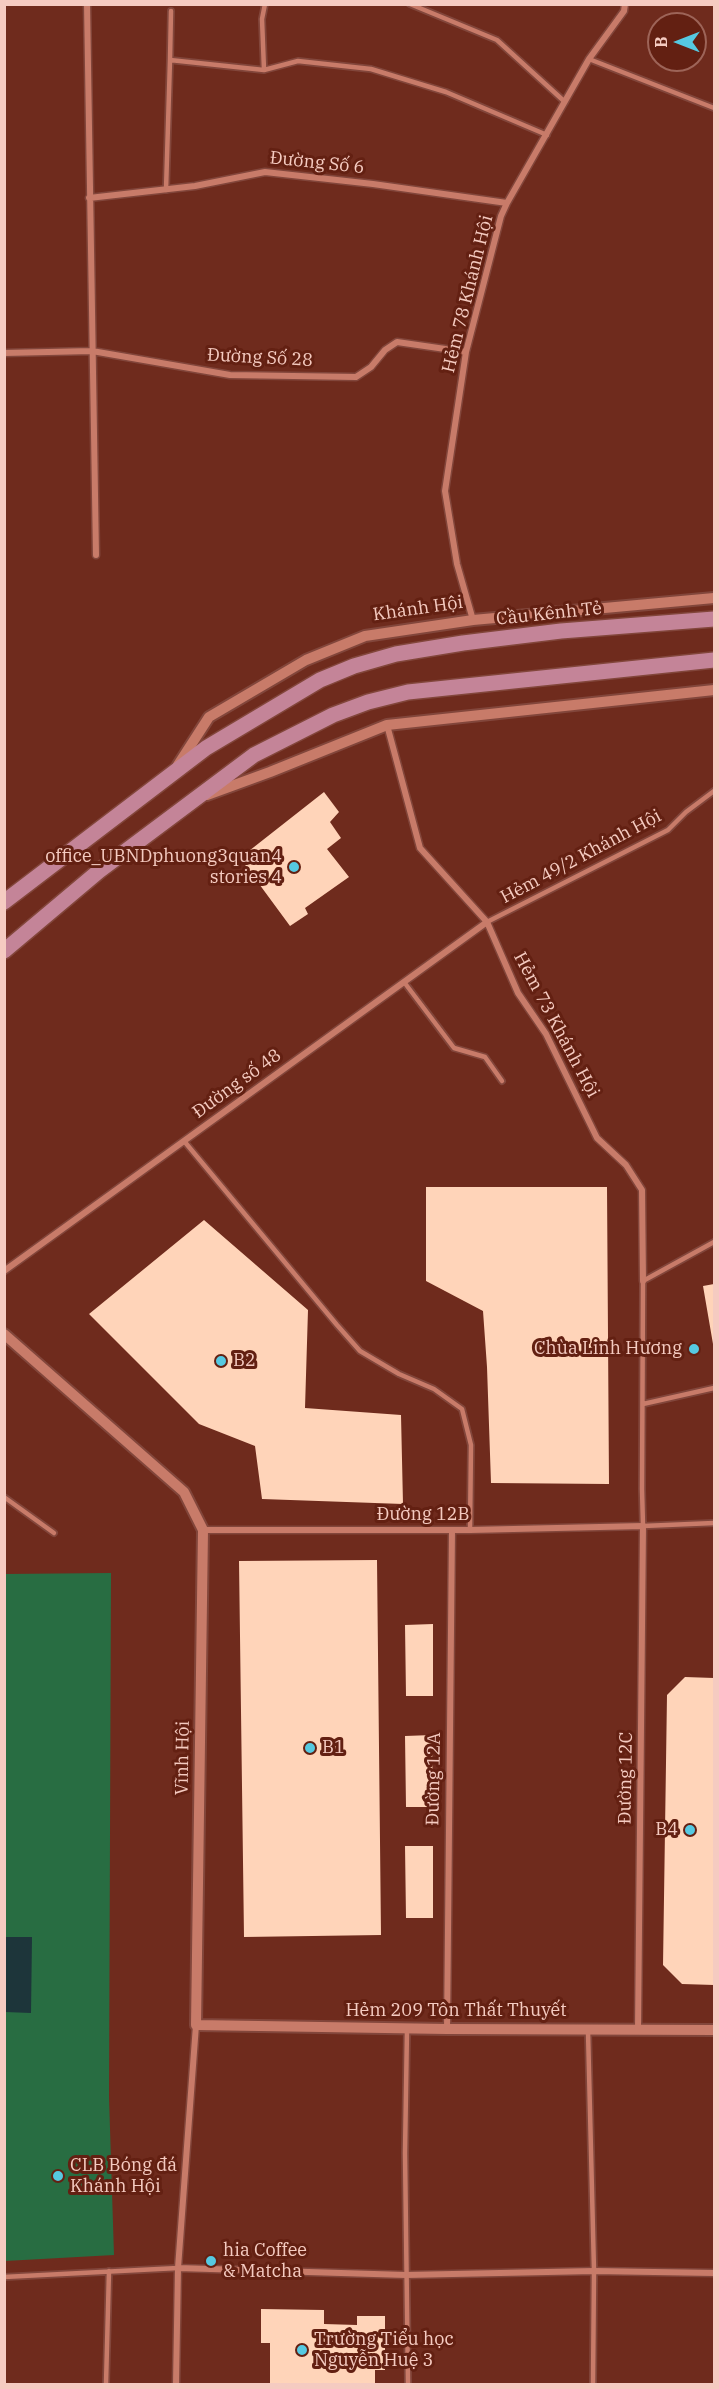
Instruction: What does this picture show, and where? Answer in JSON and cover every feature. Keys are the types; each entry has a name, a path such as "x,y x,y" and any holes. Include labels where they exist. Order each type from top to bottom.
{"main road":[{"name":"Cầu Kênh Tẻ","path":"320,680 354,666 396,654 463,643 561,631 714,619"},
{"path":"4,951 99,871 254,755 333,715 368,702 408,692 714,660"},
{"name":"Khánh Hội","path":"4,902 206,748 320,680"}],"street":[{"path":"87,4 96,555"},
{"name":"Hẻm 78 Khánh Hội","path":"473,620 457,564 445,491 466,352 501,216 589,59 624,11 625,4"},
{"name":"Đường Số 6","path":"89,198 195,186 265,172 373,184 507,203"},
{"name":"Đường Số 28","path":"4,353 92,351 230,375 356,377 397,342 466,352"},
{"name":"Khánh Hội","path":"175,770 209,717 306,660 365,636 473,620 714,598"},
{"path":"195,799 270,772 387,724 714,690"},
{"name":"Hẻm 73 Khánh Hội","path":"387,724 420,848 487,922 518,993 546,1034 597,1137 626,1165 642,1190 643,1281"},
{"name":"Đường số 48","path":"4,1271 487,922"},
{"name":"Vĩnh Hội","path":"4,1334 184,1492 203,1530 196,2025 178,2268"},
{"name":"Đường 12B","path":"203,1530 470,1530 643,1526"},
{"name":"Đường 12C","path":"638,2029 643,1526"},
{"name":"Đường 12A","path":"447,2029 452,1530"},
{"name":"Hẻm 209 Tôn Thất Thuyết","path":"196,2025 407,2029 714,2030"},
{"path":"176,2385 178,2268 405,2275 594,2271 714,2273"}],"lane":[{"path":"264,70 262,19 265,4"},
{"path":"410,4 497,40 565,102"},
{"path":"166,189 171,11"},
{"path":"589,59 714,108"},
{"path":"170,60 264,70 298,61 371,69 446,92 548,135"},
{"name":"Hẻm 49/2 Khánh Hội","path":"487,922 668,830 686,812 714,791"},
{"path":"404,982 454,1048 485,1057 502,1081"},
{"path":"184,1141 360,1351 399,1374 434,1389 462,1409 471,1445 470,1530"},
{"path":"714,1242 643,1281 643,1526 714,1523"},
{"path":"643,1404 714,1388"},
{"path":"4,1497 54,1533"},
{"path":"588,2028 594,2271 593,2385"},
{"path":"407,2029 405,2275 408,2385"},
{"path":"4,2277 178,2268"},
{"path":"106,2385 110,2271"}],"green space":[{"path":"111,1573 109,2097 114,2255 5,2261 5,1574"}],"water":[{"path":"5,1937 32,1937 31,2013 5,2012"}],"building":[{"name":"office_UBNDphuong3quan4 stories 4","path":"324,792 339,812 330,822 341,838 327,849 349,877 305,908 308,914 290,926 240,858"},
{"path":"426,1187 607,1187 609,1484 491,1483 483,1311 426,1281"},
{"name":"B2","path":"204,1220 308,1310 305,1408 401,1415 403,1504 262,1499 255,1446 199,1424 89,1314"},
{"path":"714,1284 714,1344 713,1344 703,1286"},
{"name":"B1","path":"377,1560 381,1935 244,1937 239,1561"},
{"path":"433,1624 433,1696 406,1696 405,1625"},
{"name":"B4","path":"685,1677 714,1678 714,1985 682,1984 663,1965 667,1695"},
{"path":"432,1735 433,1807 406,1807 405,1736"},
{"path":"405,1846 433,1846 433,1918 406,1918"},
{"path":"261,2309 324,2310 324,2324 357,2325 357,2316 385,2316 385,2370 375,2370 375,2384 270,2384 270,2343 261,2343"}],"place":[{"name":"office_UBNDphuong3quan4 stories 4","path":"294,867"},
{"name":"Chùa Linh Hương","path":"694,1349"},
{"name":"B2","path":"221,1361"},
{"name":"B1","path":"310,1748"},
{"name":"B4","path":"690,1830"},
{"name":"CLB Bóng đá Khánh Hội","path":"58,2176"},
{"name":"hia Coffee & Matcha","path":"211,2261"},
{"name":"Trường Tiểu học Nguyễn Huệ 3","path":"302,2350"}]}
